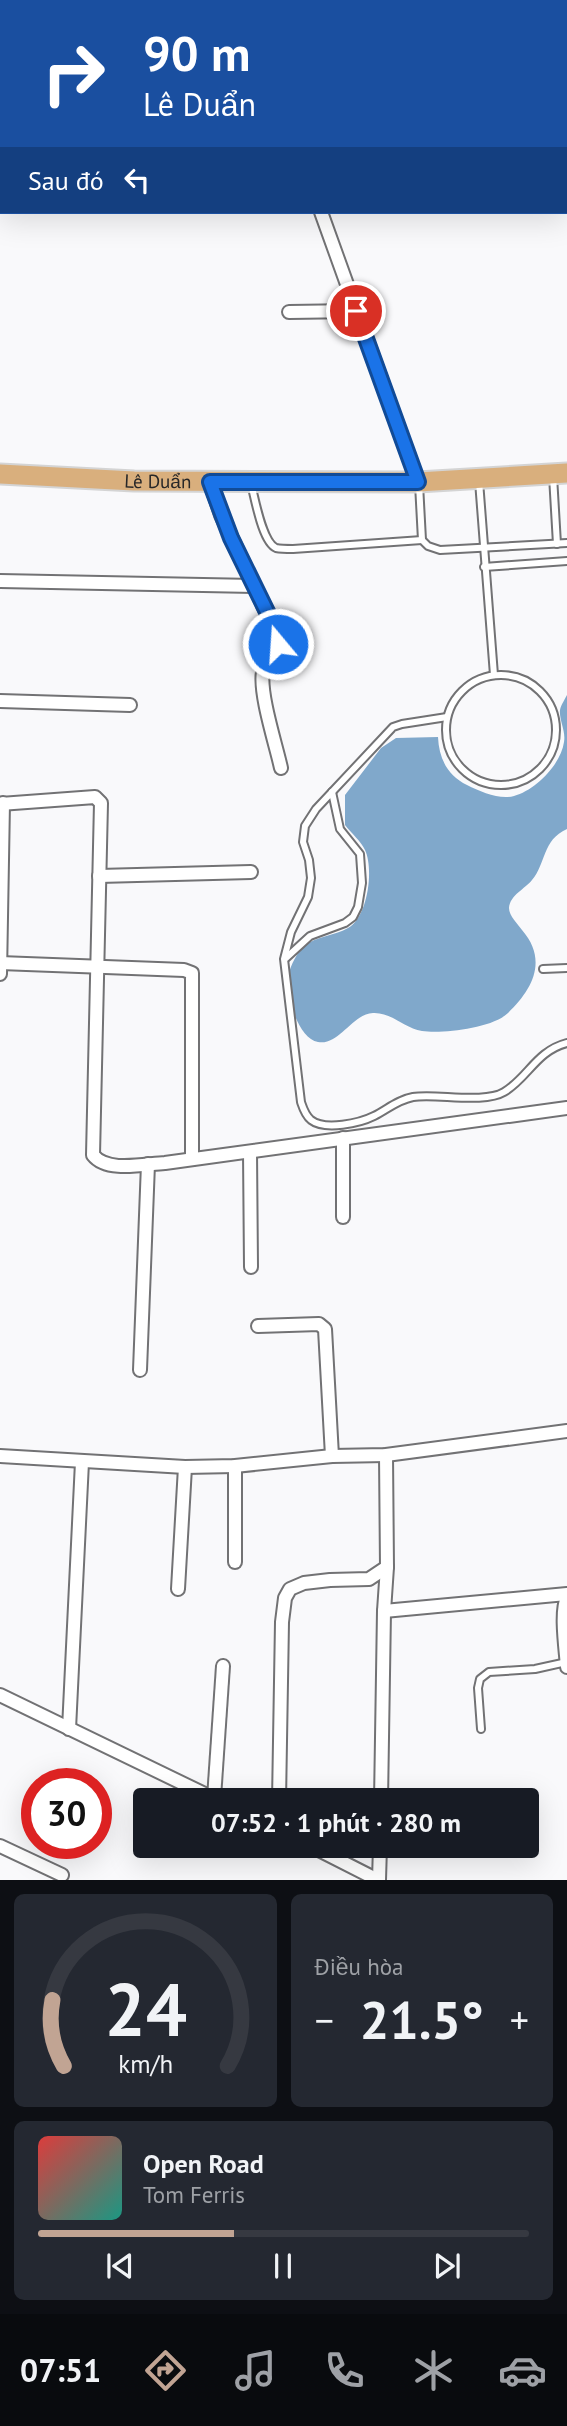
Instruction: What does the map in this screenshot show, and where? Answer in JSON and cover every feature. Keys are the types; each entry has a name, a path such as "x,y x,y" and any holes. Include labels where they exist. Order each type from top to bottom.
{"main road":[{"name":"Lê Duẩn","path":"0,474 134,481 418,482 560,473"}],"street":[{"path":"322,214 418,482"},
{"path":"289,313 356,311"},
{"path":"210,482 221,515 276,633 278,644 265,664 262,683 281,768"},
{"path":"0,581 254,586"},
{"path":"0,701 130,705"},
{"path":"0,974 1,804 95,797 101,803 93,1155 99,1163 148,1164 192,1159 567,1108"},
{"path":"99,876 251,872"},
{"path":"0,963 184,970 192,973 192,1159"},
{"path":"342,1217 343,1138"},
{"path":"250,1152 251,1267"},
{"path":"141,1370 148,1164"},
{"path":"258,1326 319,1324 325,1329 332,1456"},
{"path":"0,1456 185,1467 235,1466 332,1456 387,1455 567,1431"},
{"path":"382,1788 387,1455"},
{"path":"69,1729 82,1462"},
{"path":"235,1466 235,1562"},
{"path":"178,1589 185,1467"},
{"path":"279,1788 282,1622 285,1598 290,1589 304,1583 369,1580 387,1567"},
{"path":"384,1611 567,1596 564,1603 567,1664"},
{"path":"218,1788 223,1666"},
{"path":"0,1695 192,1788"},
{"path":"0,1846 62,1875"},
{"path":"335,1858 379,1880 380,1858"}],"lane":[{"path":"557,544 560,473"},
{"path":"479,478 494,675"},
{"path":"250,482 265,535 277,548 293,550 422,540"},
{"path":"418,482 422,540 428,546 440,550 567,543"},
{"path":"484,567 567,561"},
{"path":"494,675 512,676 530,682 544,695 553,711 556,729 553,747 544,764 530,776 513,783 495,785 477,780 462,769 451,754 446,736 447,717 453,702 464,689 478,679 494,675"},
{"path":"447,717 402,723 393,727 304,826 303,842 311,878 308,897 291,932 284,959 301,1101 305,1113 321,1124 358,1122 396,1102 415,1097 449,1099 503,1093 548,1050 567,1043"},
{"path":"284,959 310,936 345,923 353,917 358,906 362,865 360,855 340,829 332,792"},
{"path":"543,969 567,968"},
{"path":"481,1729 478,1688 481,1679 489,1672 567,1664"}],"water":[{"path":"567,695 567,829 553,839 536,874 515,896 509,908 512,917 530,941 536,963 530,984 517,1004 491,1023 467,1029 422,1031 386,1015 373,1013 365,1015 326,1042 311,1039 294,1014 288,982 291,967 304,946 343,931 355,922 365,903 369,880 365,850 345,825 345,795 381,748 396,738 438,737 440,753 446,766 460,781 497,796 509,797 522,793 539,782 558,759 564,738 560,710"}],"route":[{"path":"278,644 272,622 231,538 210,482 418,482 356,311"}]}
